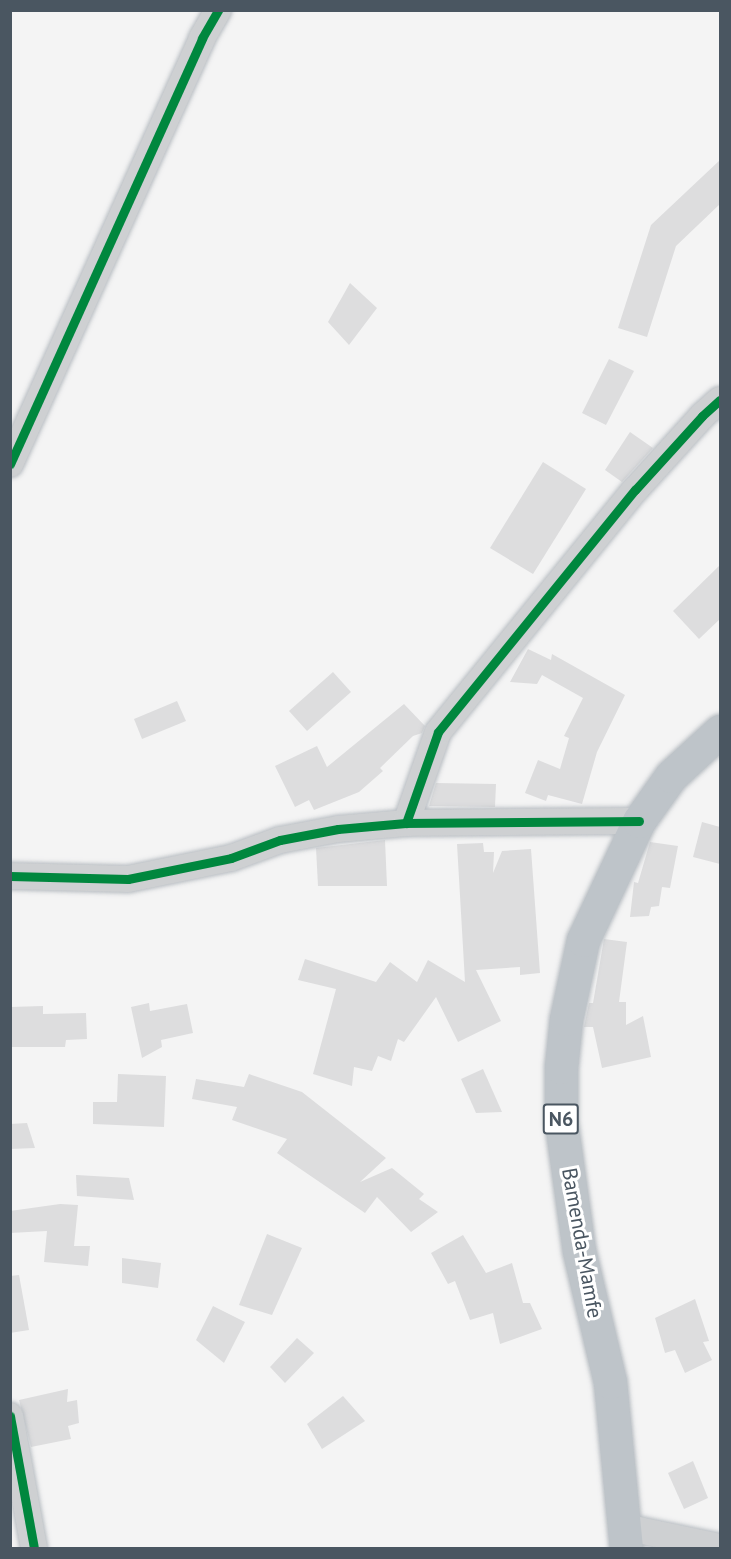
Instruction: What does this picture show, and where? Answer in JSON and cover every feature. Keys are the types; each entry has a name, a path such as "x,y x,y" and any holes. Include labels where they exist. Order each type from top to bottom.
{"highway":[{"name":"Bamenda-Mamfe","path":"625,1538 610,1382 579,1251 561,1122 561,1066 583,940 639,821 671,776 720,731"}],"street":[{"path":"10,464 197,49 218,10"},
{"path":"406,823 438,732 635,490 720,400"},
{"path":"10,876 128,879 231,858 280,840 338,829 406,823 639,821"},
{"path":"10,1416 33,1548"},
{"path":"625,1538 720,1547"}],"building":[{"path":"720,160 720,204 676,246 647,337 618,328 651,225"},
{"path":"350,283 377,308 349,345 328,322"},
{"path":"609,359 634,371 606,425 582,413"},
{"path":"630,432 653,448 622,482 605,470"},
{"path":"543,462 586,489 533,574 490,548"},
{"path":"720,565 720,619 699,639 673,611"},
{"path":"528,649 551,660 552,654 625,695 597,752 582,804 548,795 546,801 525,793 538,760 560,769 569,738 564,736 583,698 542,675 537,684 510,682"},
{"path":"333,672 351,692 307,731 289,711"},
{"path":"177,701 186,721 142,739 134,719"},
{"path":"404,704 425,726 422,733 413,736 380,768 383,771 359,792 314,810 309,800 295,807 275,766 317,746 327,767"},
{"path":"436,783 496,784 495,807 429,806"},
{"path":"702,822 720,827 720,864 693,857"},
{"path":"385,840 387,886 318,886 316,848"},
{"path":"650,842 678,846 670,888 662,887 659,906 651,907 649,916 630,917 634,882 638,883"},
{"path":"483,843 484,852 494,852 493,873 502,851 531,849 540,973 520,975 520,967 476,970 501,1021 458,1042 436,997 404,1042 398,1039 391,1061 378,1056 372,1071 354,1067 352,1086 313,1074 336,989 298,980 305,959 376,982 390,962 417,982 428,960 465,982 457,844"},
{"path":"604,939 627,942 619,1002 626,1002 626,1025 643,1016 651,1057 602,1068 593,1027 584,1027 589,1003 593,1003"},
{"path":"149,1003 150,1011 187,1004 193,1033 161,1040 162,1047 142,1058 131,1007"},
{"path":"43,1006 43,1014 86,1013 87,1039 66,1040 65,1047 10,1047 10,1007"},
{"path":"483,1069 502,1112 476,1113 461,1079"},
{"path":"118,1074 166,1076 164,1127 93,1124 93,1102 117,1102"},
{"path":"249,1074 302,1092 386,1158 360,1182 392,1168 424,1194 419,1199 438,1212 411,1232 377,1197 365,1213 277,1153 287,1139 232,1120 237,1107 192,1099 196,1079 244,1087"},
{"path":"27,1123 35,1148 10,1149 10,1124"},
{"path":"76,1175 129,1178 134,1200 77,1196"},
{"path":"60,1204 78,1205 74,1246 90,1246 88,1266 44,1262 47,1231 10,1233 10,1211"},
{"path":"267,1234 302,1248 272,1315 239,1305"},
{"path":"463,1235 486,1273 512,1263 523,1303 530,1303 542,1329 500,1344 493,1313 470,1320 455,1281 448,1284 431,1253"},
{"path":"122,1258 161,1263 158,1288 122,1283"},
{"path":"19,1275 29,1330 10,1333 10,1276"},
{"path":"695,1299 709,1341 703,1342 712,1360 685,1373 675,1350 665,1353 655,1318"},
{"path":"213,1306 245,1322 224,1363 196,1340"},
{"path":"297,1338 314,1353 285,1383 270,1367"},
{"path":"68,1389 67,1402 77,1400 79,1423 68,1426 71,1439 31,1447 19,1400"},
{"path":"343,1396 365,1421 322,1449 307,1424"},
{"path":"693,1461 708,1498 684,1509 668,1473"}],"cycle path":[{"path":"10,464 202,38 218,10"},
{"path":"406,823 438,732 635,490 702,416 720,400"},
{"path":"10,876 128,879 231,858 280,840 338,829 406,823 639,821"},
{"path":"10,1416 34,1548"}]}
